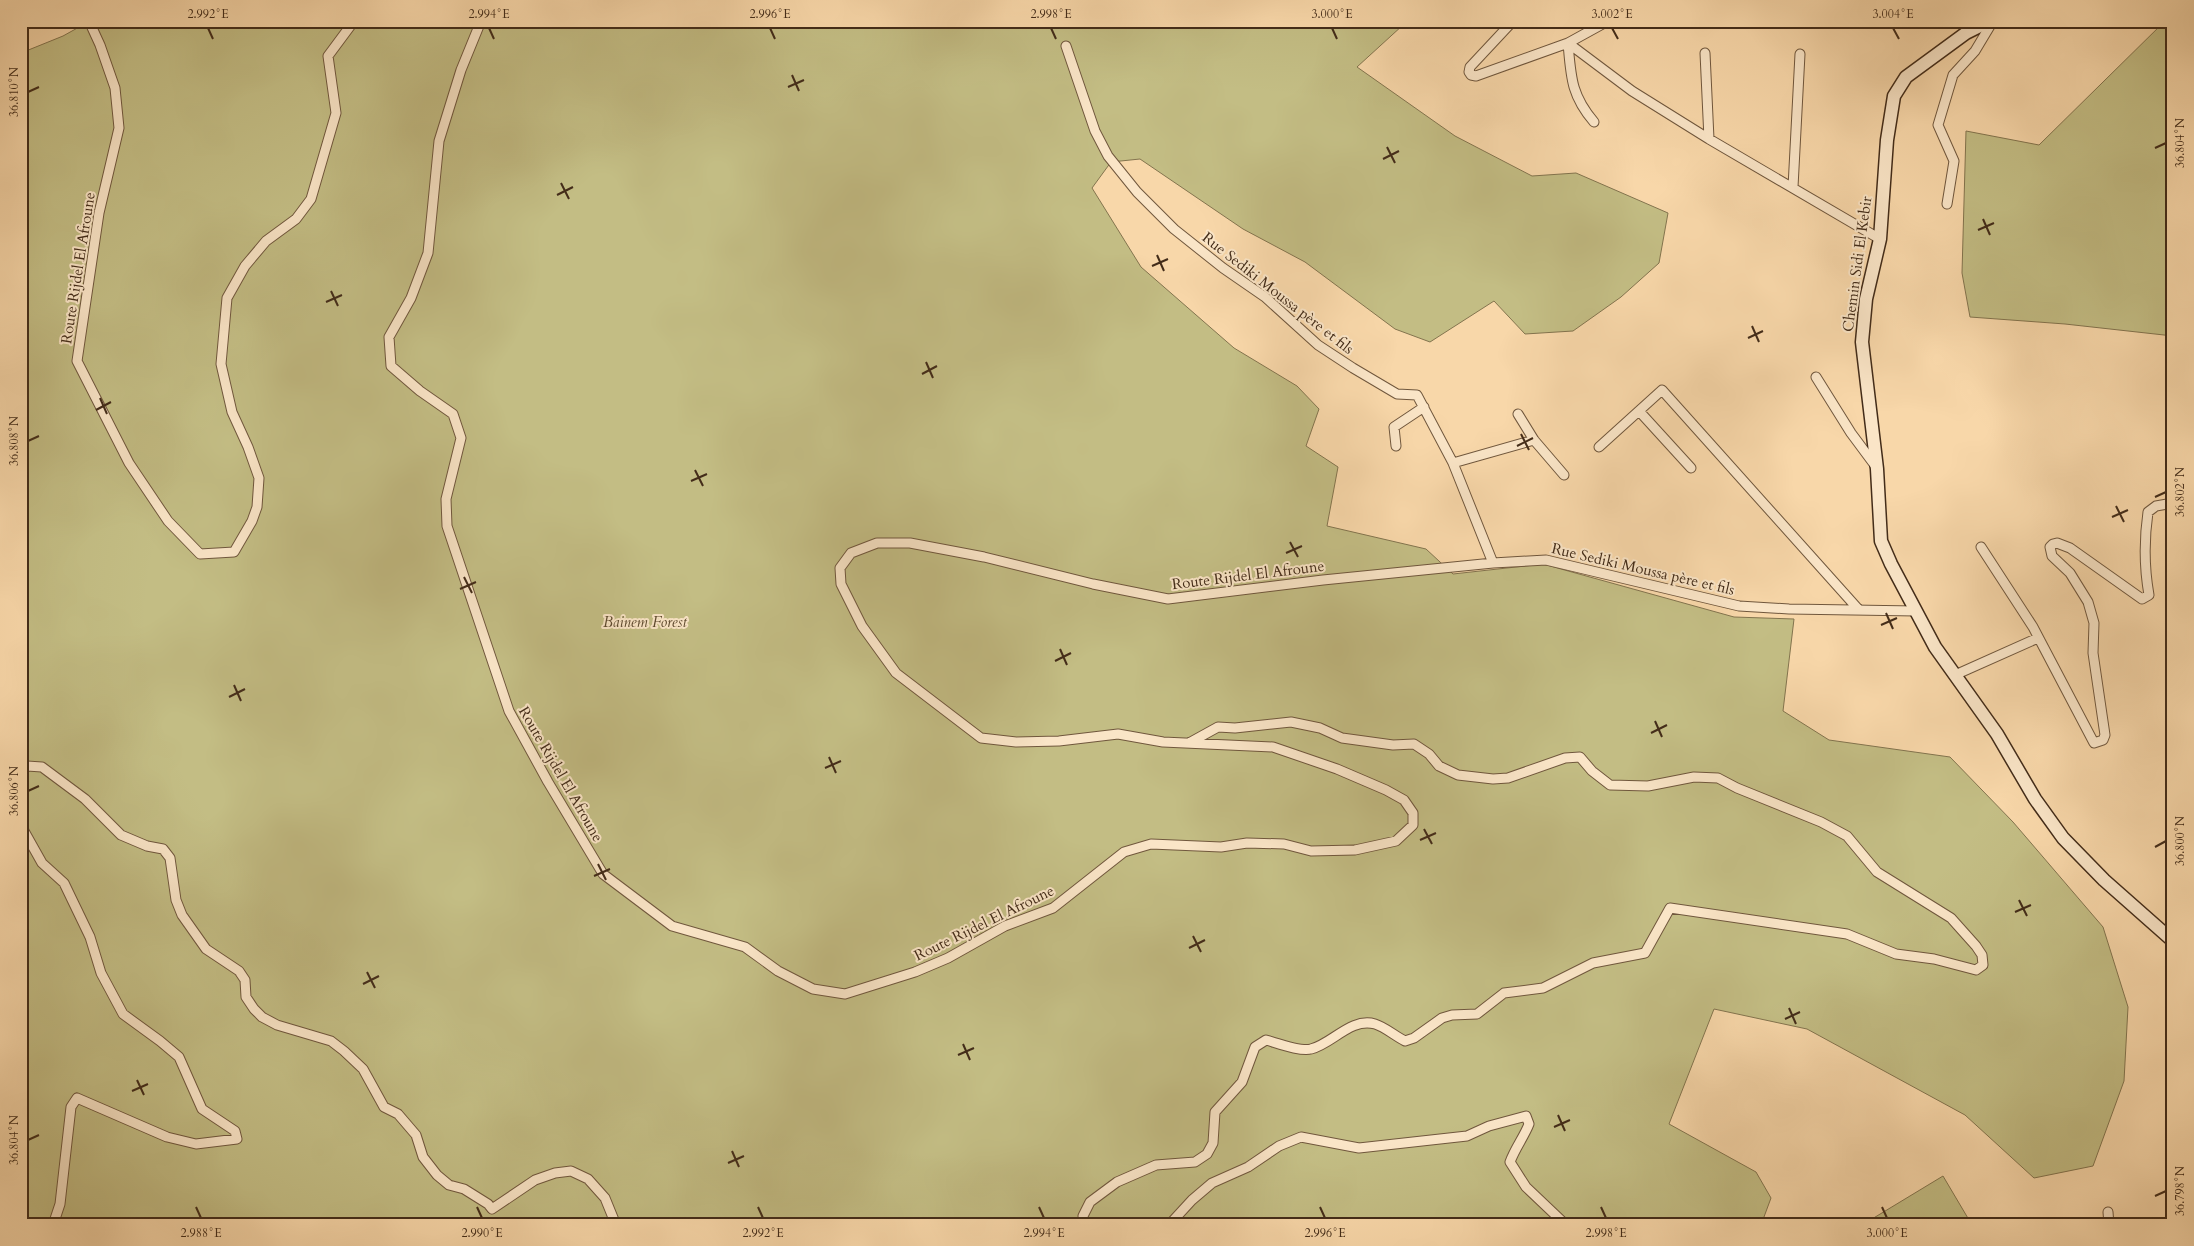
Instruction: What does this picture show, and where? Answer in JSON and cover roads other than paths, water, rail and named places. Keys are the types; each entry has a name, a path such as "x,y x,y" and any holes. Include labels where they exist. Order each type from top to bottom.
{"street":[{"name":"Route Rijdel El Afroune","path":"88,21 100,44 115,88 119,128 99,213 77,362 129,464 168,521 200,554 234,552 252,521 257,507 259,478 248,447 232,412 220,364 227,298 245,266 266,241 296,219 311,200 336,114 328,56 354,21"},
{"name":"Route Rijdel El Afroune","path":"481,21 460,70 438,141 428,253 411,298 389,337 391,366 420,391 452,414 461,438 446,499 447,526 509,711 548,782 603,874 672,926 745,947 778,971 813,989 844,994 915,972 948,958 1005,926 1053,908 1124,852 1151,844 1221,847 1247,844 1284,844 1311,851 1355,850 1396,841 1413,825 1413,813 1404,800 1338,769 1273,747 1164,742 1118,734 1060,741 1016,742 981,738 896,673 862,626 841,584 840,568 851,553 877,543 910,543 984,557 1093,584 1168,599 1323,580 1493,563"},
{"path":"1513,21 1470,67 1469,72 1471,76 1476,76 1568,43 1608,21"},
{"path":"1947,204 1954,161 1938,125 1953,75 1975,51 1992,21"},
{"name":"Chemin Sidi El Kebir","path":"1992,21 1966,33 1906,77 1894,96 1887,140 1880,238 1866,299 1862,342 1877,469 1881,541 1891,564 1936,647 1997,734 2035,799 2063,838 2104,880 2173,941"},
{"path":"1568,43 1572,80 1581,107 1594,122"},
{"path":"1568,43 1632,90 1709,139 1880,238"},
{"name":"Rue Sediki Moussa père et fils","path":"1066,46 1095,131 1108,156 1137,192 1174,229 1223,268 1265,297 1318,345 1397,394 1417,395 1453,463 1493,563 1546,560 1739,606 1916,611"},
{"path":"1705,54 1709,139"},
{"path":"1793,187 1800,54"},
{"path":"1816,377 1851,433 1877,469"},
{"path":"1599,446 1662,390 1859,610"},
{"path":"1396,446 1394,427 1424,407"},
{"path":"1638,411 1691,468"},
{"path":"1518,414 1534,440 1564,475"},
{"path":"1453,463 1534,440"},
{"path":"1980,547 2033,627 2094,743 2103,740 2105,735 2093,653 2094,623 2088,602 2070,573 2052,556 2050,547 2057,543 2070,548 2142,599 2149,595 2145,572 2145,536 2148,512 2156,506 2173,503"},
{"path":"1956,675 2038,638"},
{"path":"1087,1225 1083,1216 1090,1202 1117,1182 1156,1165 1195,1162 1207,1154 1213,1143 1215,1112 1242,1082 1256,1047 1266,1040 1304,1050 1312,1049 1348,1028 1364,1024 1375,1024 1405,1041 1414,1038 1442,1018 1452,1015 1478,1014 1504,993 1543,988 1593,963 1645,953 1670,908 1847,934 1896,954 1934,959 1976,970 1982,965 1982,955 1951,918 1877,872 1847,836 1822,822 1737,788 1718,778 1694,777 1648,786 1610,785 1592,771 1580,757 1565,758 1543,764 1508,778 1493,779 1458,775 1439,766 1429,754 1414,744 1393,745 1342,738 1320,728 1291,722 1235,728 1218,727 1189,743"},
{"path":"21,773 27,766 42,767 85,799 121,835 147,846 163,850 170,858 176,900 182,915 206,949 239,971 245,980 246,997 254,1009 262,1017 277,1025 331,1041 344,1051 363,1069 384,1107 398,1114 416,1135 423,1156 437,1175 449,1185 464,1189 488,1204 492,1210 534,1180 555,1173 571,1171 588,1179 605,1198 616,1225"},
{"path":"21,816 24,831 42,862 64,883 90,937 101,973 123,1014 160,1041 179,1058 202,1109 235,1131 237,1139 196,1144 167,1137 77,1098 71,1107 60,1204 53,1225"},
{"path":"1169,1225 1192,1200 1212,1183 1248,1167 1280,1146 1301,1137 1359,1148 1468,1136 1489,1126 1526,1116 1529,1124 1524,1136 1516,1146 1510,1162 1526,1187 1566,1225"},
{"path":"2108,1212 2108,1225"}],"park label":[{"name":"Bainem Forest","path":"645,622"}]}
